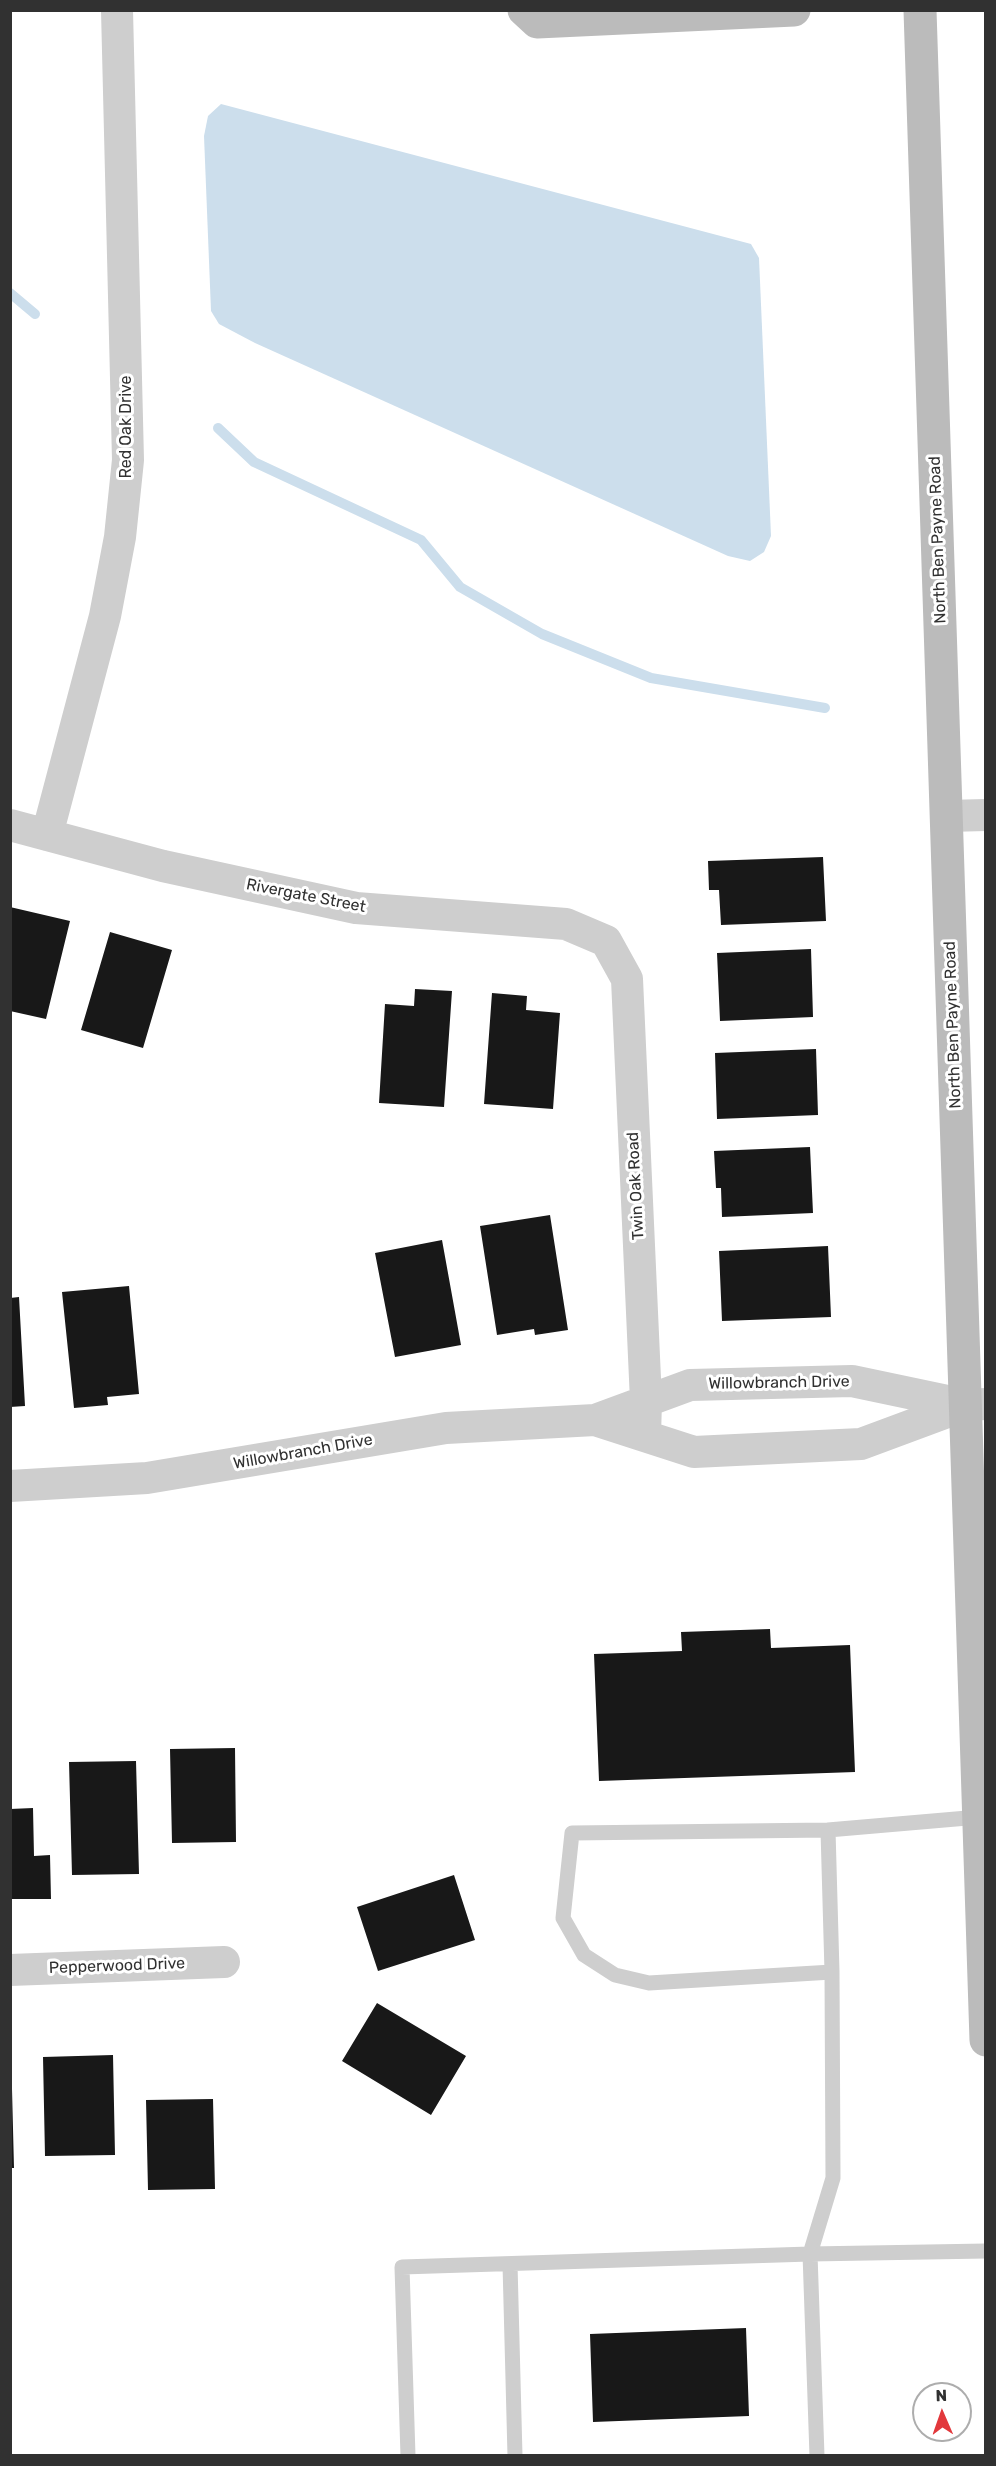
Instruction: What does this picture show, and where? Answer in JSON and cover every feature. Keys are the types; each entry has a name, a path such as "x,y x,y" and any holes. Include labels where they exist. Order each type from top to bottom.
{"street":[{"name":"Red Oak Drive","path":"47,835 105,615 120,537 128,460 117,10"},
{"path":"524,10 537,22 794,10"},
{"name":"North Ben Payne Road","path":"921,10 947,816 976,1404 979,1817 986,2040"},
{"path":"947,816 986,815"},
{"name":"Rivergate Street","path":"10,825 163,866 356,909 566,924 606,941"},
{"name":"Twin Oak Road","path":"606,941 627,979 646,1401 645,1436"},
{"name":"Willowbranch Drive","path":"10,1486 147,1478 446,1428 595,1420 690,1385 852,1381 976,1404"},
{"name":"Willowbranch Drive","path":"595,1420 694,1452 861,1444 976,1404"},
{"name":"Pepperwood Drive","path":"10,1970 224,1962"}],"lane":[{"path":"832,1972 649,1983 615,1975 584,1955 563,1918 572,1833 828,1830 979,1817"},
{"path":"816,2456 810,2254 833,2178 832,1972 828,1830"},
{"path":"408,2456 402,2267 810,2254 986,2251"},
{"path":"510,2264 515,2456"}],"water":[{"path":"221,104 751,244 759,258 771,536 764,552 750,561 728,556 255,343 219,324 211,311 204,136 208,116"}],"building":[{"path":"823,857 826,921 721,925 719,890 709,890 708,861"},
{"path":"10,907 70,921 46,1019 10,1011"},
{"path":"110,932 172,950 143,1048 81,1030"},
{"path":"811,949 813,1017 720,1021 717,953"},
{"path":"415,989 452,991 444,1107 379,1103 385,1004 414,1006"},
{"path":"492,993 527,996 526,1010 560,1013 553,1109 484,1104"},
{"path":"816,1049 818,1115 717,1119 715,1053"},
{"path":"810,1147 813,1213 722,1217 721,1188 716,1188 714,1151"},
{"path":"550,1215 568,1330 535,1335 534,1329 497,1335 480,1226"},
{"path":"442,1240 461,1345 395,1357 375,1253"},
{"path":"828,1246 831,1317 722,1321 719,1251"},
{"path":"129,1286 139,1394 107,1397 108,1405 74,1408 62,1292"},
{"path":"19,1297 25,1406 10,1407 10,1298"},
{"path":"770,1629 771,1648 850,1645 855,1772 599,1781 594,1654 682,1651 681,1632"},
{"path":"235,1748 236,1842 172,1843 170,1749"},
{"path":"136,1761 139,1874 72,1875 69,1762"},
{"path":"33,1808 34,1856 50,1855 51,1899 10,1899 10,1809"},
{"path":"454,1875 475,1940 378,1971 357,1907"},
{"path":"377,2003 466,2056 431,2115 342,2061"},
{"path":"113,2055 115,2155 45,2156 43,2057"},
{"path":"10,2089 12,2089 14,2168 10,2168"},
{"path":"213,2099 215,2189 148,2190 146,2100"},
{"path":"746,2328 749,2416 593,2422 590,2334"}],"waterway":[{"path":"10,293 35,314"},
{"path":"218,428 254,462 421,540 460,587 542,634 651,678 825,708"}]}
